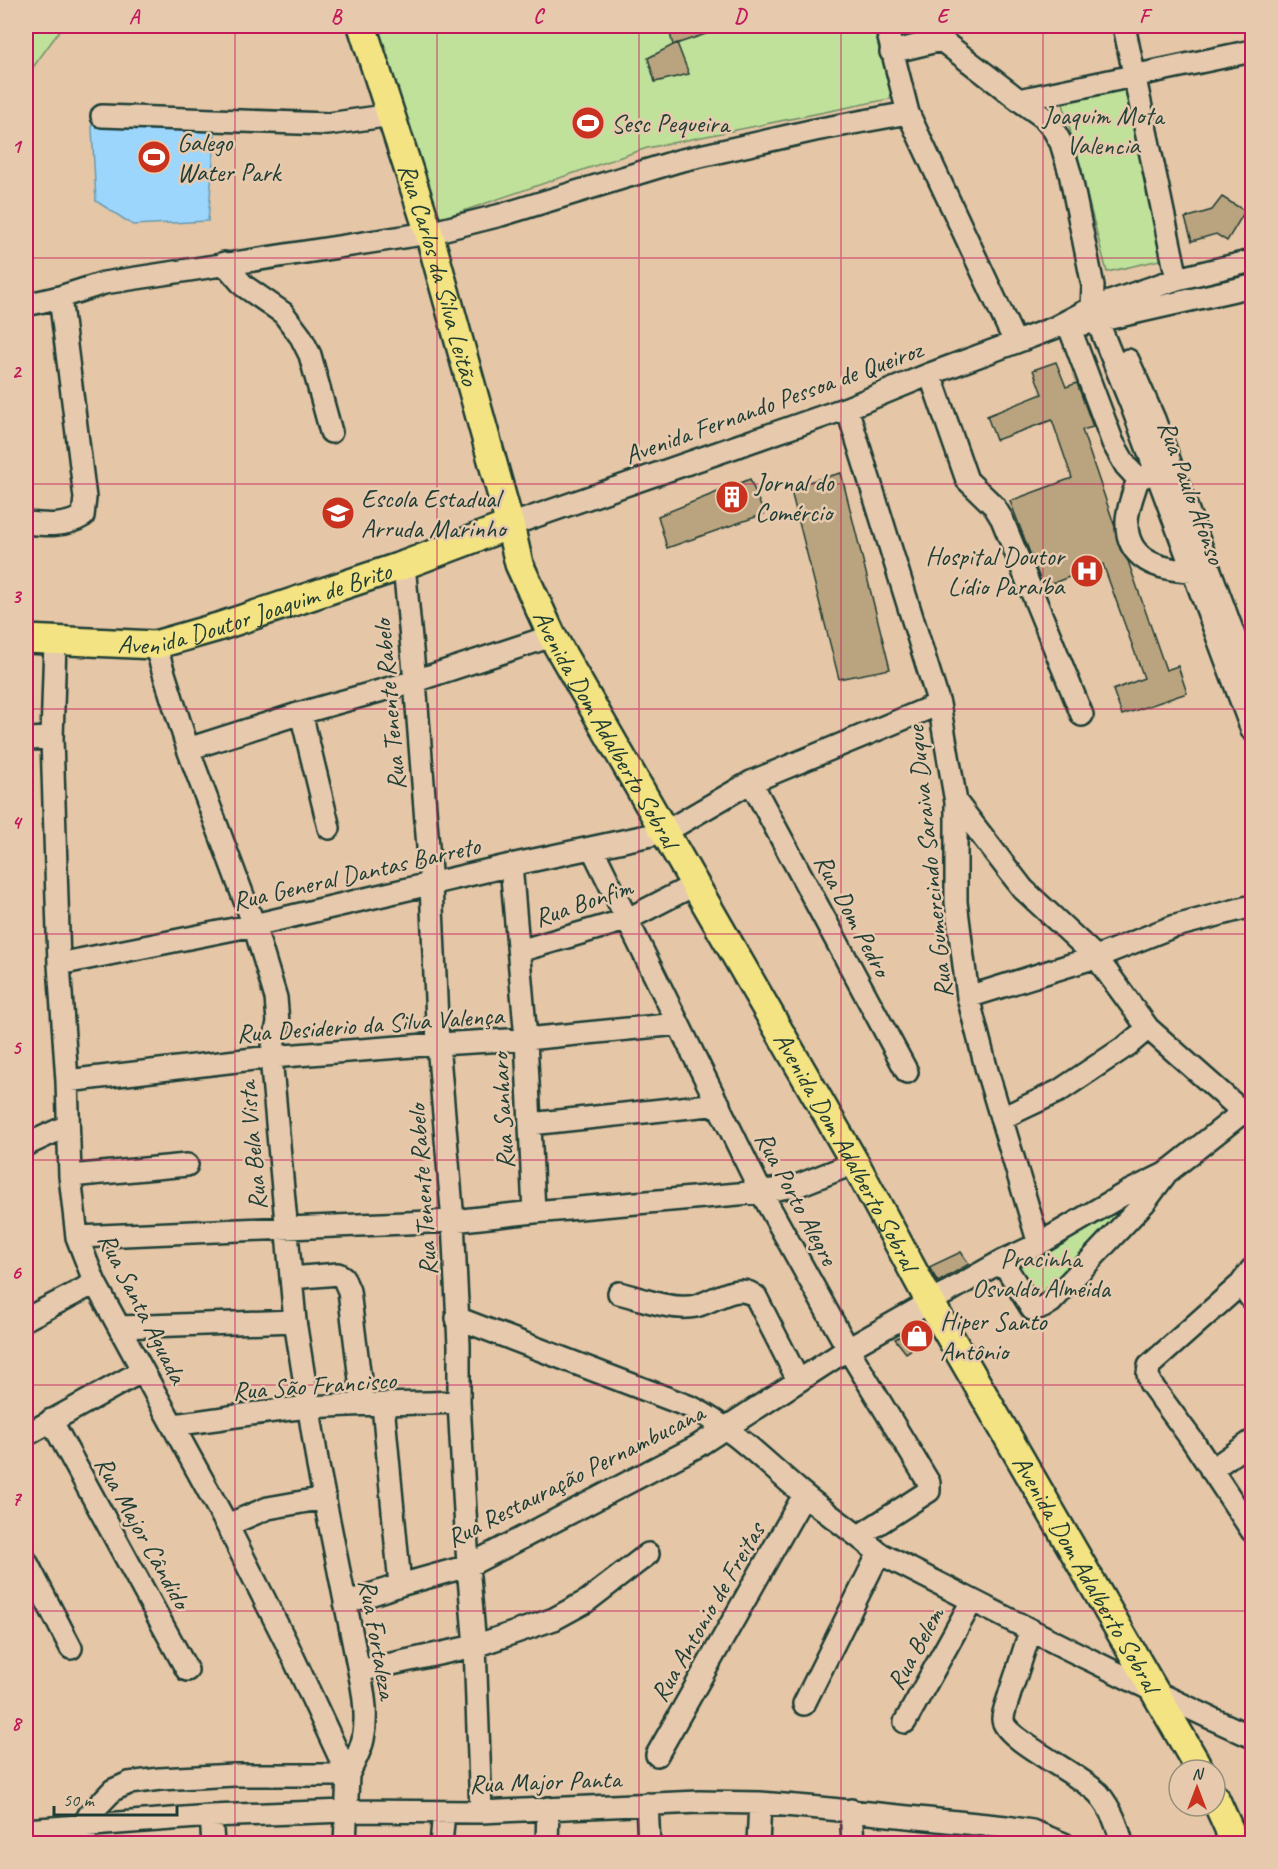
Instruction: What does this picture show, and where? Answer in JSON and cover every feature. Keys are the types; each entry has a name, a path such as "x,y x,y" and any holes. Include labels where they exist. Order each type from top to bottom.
{"main road":[{"name":"Rua Carlos da Silva Leitão","path":"362,26 429,233 510,525"},
{"name":"Avenida Doutor Joaquim de Brito","path":"26,639 155,645 219,627 404,565 510,525"},
{"name":"Avenida Dom Adalberto Sobral","path":"510,525 519,564 552,636 855,1163 930,1302 1193,1758"},
{"path":"1224,1818 1232,1844"}],"street":[{"path":"886,26 908,113 1015,342"},
{"name":"Rua Paulo Afonso","path":"923,26 1043,117 1061,143 1070,173 1093,286 1101,313 1154,419 1155,472 1192,571 1212,599 1252,730"},
{"path":"1124,26 1177,279"},
{"path":"891,52 941,40"},
{"path":"1019,100 1252,51"},
{"path":"26,305 104,283 429,233 501,215 678,161 815,130 908,113"},
{"path":"102,116 328,124 392,115"},
{"name":"Avenida Fernando Pessoa de Queiroz","path":"510,525 847,408 1015,342 1101,313 1177,279 1252,261"},
{"path":"224,263 244,286 283,313 301,338 310,355 331,432"},
{"name":"Avenida Fernando Pessoa de Queiroz","path":"1101,313 1252,286"},
{"path":"26,524 57,525 74,522 83,516 85,498 60,297"},
{"path":"1063,325 1113,443 1126,466 1155,472 1127,519 1128,536 1135,553 1148,562 1175,570 1192,571"},
{"path":"930,374 967,480 993,506 1002,519 1082,715"},
{"name":"Rua Gumercindo Saraiva Duque","path":"847,408 939,704 947,739 956,802 956,903 968,997 1040,1244"},
{"name":"Rua Paulo Afonso","path":"1155,472 1252,684"},
{"name":"Rua Tenente Rabelo","path":"404,565 431,885 438,1044 453,1221 459,1345 459,1402 475,1646 480,1812"},
{"path":"188,750 301,713 415,681 552,636"},
{"name":"Rua Santa Aguada","path":"55,642 52,738 58,964 67,1081 70,1176 77,1238 95,1283 227,1525 348,1774"},
{"name":"Rua Bela Vista","path":"155,645 188,750 254,925 276,998 278,1022 271,1057 286,1230"},
{"name":"Rua General Dantas Barreto","path":"58,964 254,925 511,865 665,832 752,782 939,704"},
{"path":"301,713 329,828"},
{"path":"26,739 52,738"},
{"name":"Rua Dom Pedro","path":"752,782 907,1072"},
{"path":"956,802 1023,889 1096,957 1148,1028 1249,1114 1165,1174 1145,1203 1051,1302 1043,1307 1032,1309 1002,1261"},
{"name":"Rua Porto Alegre","path":"592,848 761,1192 848,1349 930,1483 929,1491 859,1536"},
{"name":"Rua Sanharo","path":"511,865 526,1039 534,1212"},
{"name":"Rua Bonfim","path":"519,951 626,920 696,884"},
{"path":"968,997 1096,957 1172,927 1252,906"},
{"name":"Rua Desiderio da Silva Valença","path":"67,1081 271,1057 526,1039 678,1024"},
{"path":"1002,1118 1059,1091 1120,1051 1148,1028"},
{"path":"531,1124 719,1104"},
{"path":"26,1145 68,1126"},
{"path":"77,1238 453,1221 761,1192 799,1185 855,1163"},
{"path":"70,1176 187,1165"},
{"name":"Rua Restauração Pernambucana","path":"345,1603 468,1566 696,1447 848,1349 1002,1261 1040,1244 1126,1193 1165,1174"},
{"name":"Rua Fortaleza","path":"286,1230 295,1321 308,1407 364,1698 363,1740 348,1774"},
{"path":"291,1278 338,1274 343,1277 349,1291 373,1405 400,1585"},
{"path":"26,1319 95,1283"},
{"path":"1249,1285 1149,1365 1148,1374 1157,1393 1192,1440 1252,1531"},
{"path":"619,1293 685,1308 700,1305 737,1291 747,1290 756,1297 798,1380"},
{"path":"457,1318 693,1408 726,1427 804,1495 879,1554 1030,1631 1105,1666 1156,1694 1252,1737"},
{"path":"119,1327 295,1321"},
{"path":"26,1435 142,1371"},
{"name":"Rua São Francisco","path":"173,1425 308,1407 459,1402"},
{"name":"Rua Major Cândido","path":"51,1420 187,1670"},
{"path":"1211,1470 1252,1441"},
{"name":"Rua Antonio de Freitas","path":"657,1755 804,1495"},
{"path":"227,1525 268,1508 325,1498"},
{"path":"360,1671 475,1646 554,1619 587,1601 648,1554"},
{"path":"804,1704 879,1554"},
{"path":"26,1561 71,1648"},
{"name":"Rua Belem","path":"905,1722 972,1601"},
{"path":"1030,1631 1002,1720 1004,1726 1016,1738 1084,1781 1099,1794 1118,1825 1122,1844"},
{"path":"84,1835 88,1815 113,1790 129,1783 234,1775 348,1774 345,1844"},
{"name":"Rua Major Panta","path":"26,1830 84,1835 211,1815 345,1811 480,1812 699,1802 760,1803 851,1810 1006,1827 1032,1831 1064,1844"},
{"path":"758,1844 760,1803"},
{"path":"647,1804 649,1844"},
{"path":"548,1808 548,1844"},
{"path":"851,1810 853,1844"},
{"path":"441,1844 444,1812"},
{"path":"211,1815 213,1844"}],"green space":[{"path":"26,26 63,26 26,77"},
{"name":"Sesc Pequeira","path":"377,26 876,26 894,98 647,148 434,221"},
{"name":"Joaquim Mota Valencia","path":"1126,89 1164,259 1107,272 1063,103"},
{"name":"Pracinha Osvaldo Almeida","path":"1165,1174 1043,1307 1002,1261"}],"water":[{"name":"Galego Water Park","path":"91,109 217,112 208,221 133,225 96,201"}],"building":[{"path":"668,26 724,26 724,28 673,45"},
{"path":"677,43 689,74 655,82 648,58"},
{"path":"1222,197 1245,211 1227,241 1216,234 1192,241 1185,218 1212,210"},
{"name":"Hospital Doutor Lídio Paraíba","path":"1056,362 1066,387 1077,383 1093,427 1082,430 1115,527 1120,549 1128,561 1166,670 1178,666 1187,693 1122,715 1113,690 1144,678 1103,564 1043,587 1010,501 1072,478 1052,420 996,440 987,416 1042,394 1033,370"},
{"path":"841,473 890,669 839,679 790,487"},
{"name":"Jornal do Comércio","path":"750,479 764,514 667,548 658,516"},
{"path":"961,1252 969,1264 938,1282 929,1267"},
{"name":"Hiper Santo Antônio","path":"924,1323 932,1336 906,1353 895,1339"}],"place":[{"name":"Sesc Pequeira","path":"588,123"},
{"name":"Galego Water Park","path":"154,157"},
{"name":"Jornal do Comércio","path":"732,497"},
{"name":"Escola Estadual Arruda Marinho","path":"338,513"},
{"name":"Hospital Doutor Lídio Paraíba","path":"1087,571"},
{"name":"Hiper Santo Antônio","path":"917,1336"}]}
